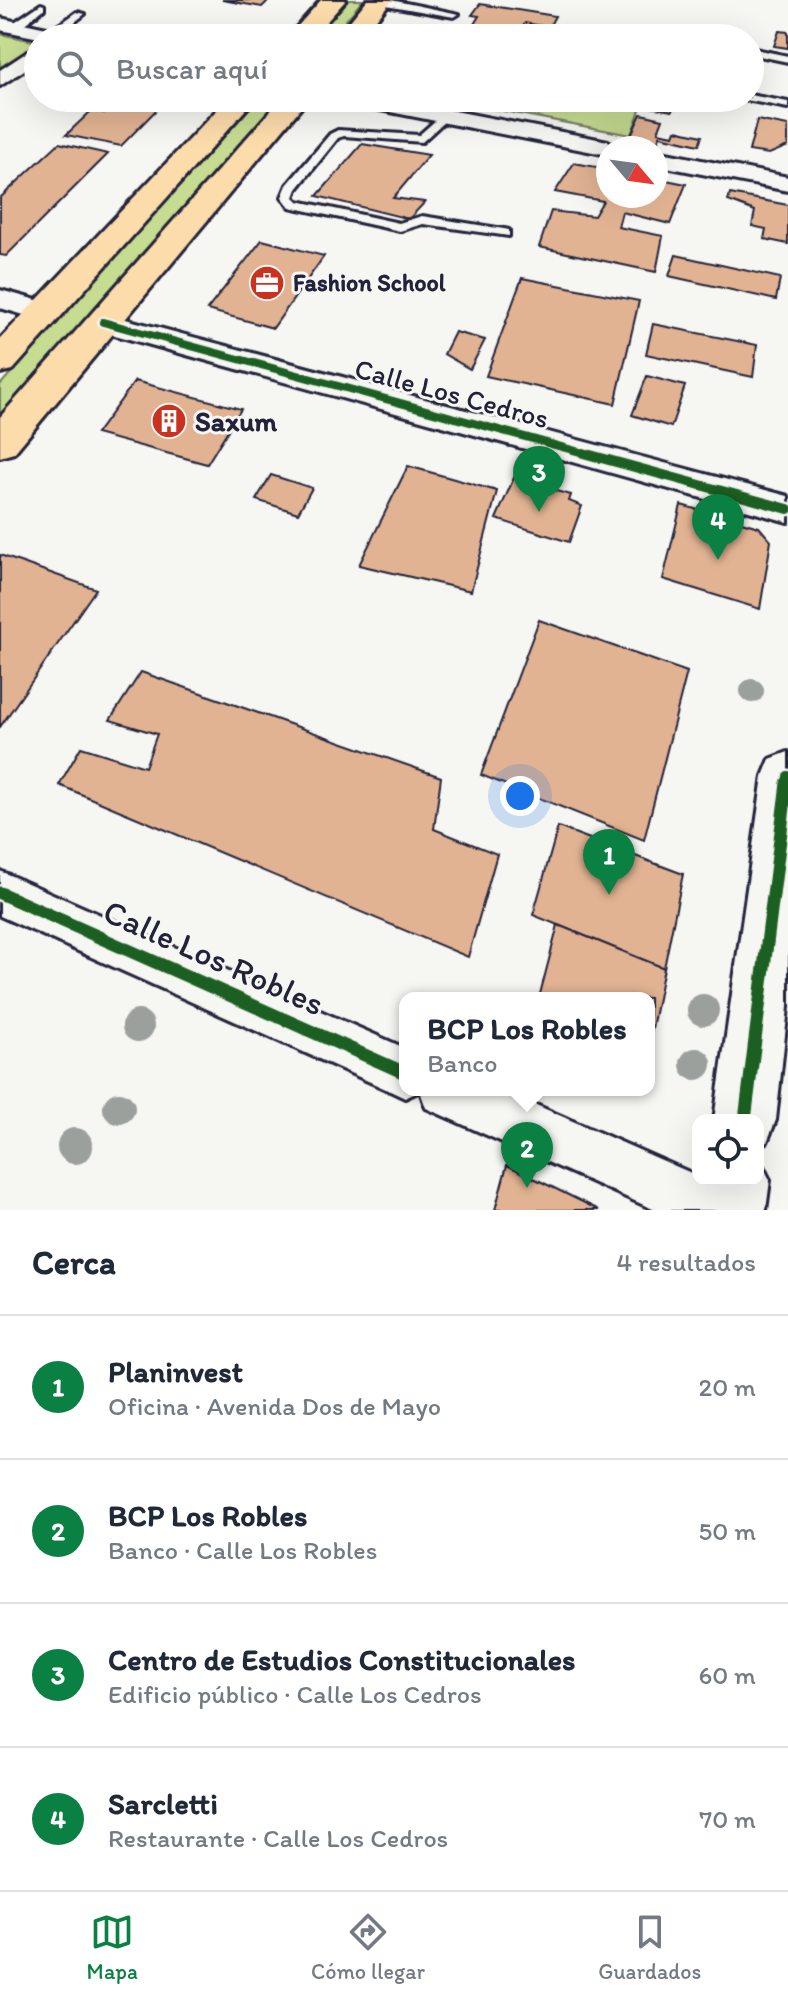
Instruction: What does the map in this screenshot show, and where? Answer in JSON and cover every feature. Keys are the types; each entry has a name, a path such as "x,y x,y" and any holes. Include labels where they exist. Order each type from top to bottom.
{"main road":[{"path":"312,24 334,0"},
{"path":"360,24 380,0"},
{"path":"0,361 230,112"},
{"path":"0,443 284,112"}],"street":[{"path":"0,80 24,62"},
{"path":"424,112 596,146"},
{"path":"668,160 788,184"},
{"path":"0,299 45,312"},
{"name":"Calle Los Cedros","path":"103,322 788,509"},
{"path":"746,1114 788,776"},
{"name":"Calle Los Robles","path":"0,893 399,1070"},
{"path":"458,1096 715,1210"},
{"path":"734,1210 737,1186"}],"lane":[{"path":"380,0 454,14"},
{"path":"7,25 41,7"},
{"path":"71,24 80,14"},
{"path":"764,54 788,59"},
{"path":"764,101 788,105"},
{"path":"444,116 422,139 353,131 334,136 291,188 288,197 294,204 400,227 422,220 504,233"}],"green space":[{"path":"347,0 363,0 343,24 326,24"},
{"path":"0,34 24,39 24,68 0,86"},
{"path":"246,112 267,112 0,420 0,385"},
{"path":"509,112 639,112 631,135"}],"building":[{"path":"222,0 269,0 262,7"},
{"path":"480,4 555,16 551,24 474,24 479,16 472,15"},
{"path":"779,31 788,32 788,48 774,46"},
{"path":"90,112 154,112 121,146 66,135"},
{"path":"641,114 663,119 658,132 674,135 676,130 702,136 699,145 668,136 630,136"},
{"path":"757,120 788,126 788,146 769,154 749,151"},
{"path":"59,143 108,154 6,256 0,255 0,198"},
{"path":"362,144 429,155 393,198 425,202 409,219 317,196"},
{"path":"574,163 596,167 596,200 555,192"},
{"path":"668,180 686,184 670,224 622,212 618,227 663,236 656,272 539,247 551,211 594,216 599,208 668,208"},
{"path":"730,194 788,205 788,244 764,239 766,229 752,226 755,211 728,201"},
{"name":"Fashion School","path":"262,240 324,256 273,328 207,310"},
{"path":"676,255 780,278 776,300 669,276"},
{"path":"522,278 639,301 615,404 486,376"},
{"path":"653,324 757,345 753,377 646,354"},
{"path":"455,332 485,340 470,369 444,354"},
{"path":"647,376 685,386 671,427 632,415"},
{"name":"Saxum","path":"135,381 241,409 207,464 96,434"},
{"path":"408,466 497,491 471,591 359,565"},
{"path":"516,473 540,477 557,486 556,491 571,495 569,501 582,506 569,542 496,519"},
{"path":"271,475 312,488 298,513 256,500"},
{"path":"681,505 759,527 771,541 760,609 663,579"},
{"path":"0,555 96,589 0,727"},
{"path":"539,620 687,672 644,840 481,775"},
{"path":"141,672 441,777 434,829 497,854 468,957 59,785 81,747 145,767 157,734 110,720"},
{"path":"558,827 683,874 664,968 533,915"},
{"path":"558,925 664,968 655,1013 655,992 541,992"},
{"path":"507,1165 599,1210 495,1210"}],"cycle path":[{"path":"103,322 788,509"},
{"path":"746,1114 788,776"},
{"path":"0,893 399,1070"}],"place":[{"name":"Fashion School","path":"267,283"},
{"name":"Saxum","path":"169,421"},
{"name":"Centro de Estudios Constitucionales","path":"539,512"},
{"name":"Sarcletti","path":"718,560"},
{"name":"Planinvest","path":"609,895"},
{"name":"BCP Los Robles","path":"527,1188"}]}
